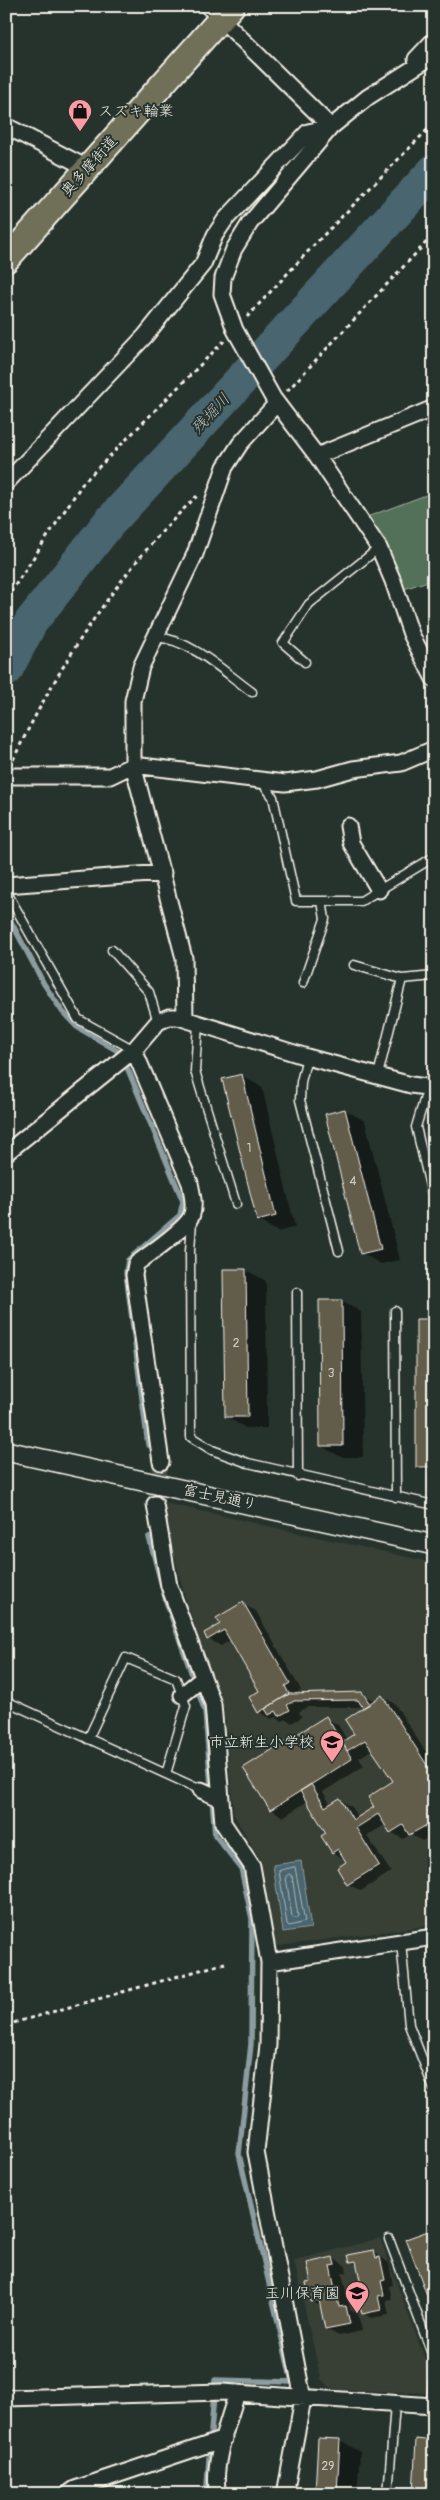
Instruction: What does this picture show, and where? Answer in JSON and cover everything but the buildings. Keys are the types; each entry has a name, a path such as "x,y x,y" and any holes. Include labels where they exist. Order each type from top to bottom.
{"main road":[{"name":"奥多摩街道","path":"6,260 221,10"}],"street":[{"path":"221,10 331,127"},
{"path":"434,40 426,51 331,127 269,198 234,249 223,278 222,294 237,333 275,401 317,456 379,548 393,580 411,634 434,679"},
{"path":"368,97 434,55"},
{"path":"6,126 87,168"},
{"path":"6,483 144,336 203,264 215,235 226,220 308,132 331,127"},
{"path":"192,1021 184,958 163,873 133,766 133,701 141,667 195,554 222,482 225,467 240,444 275,401"},
{"path":"317,456 434,408"},
{"path":"6,775 110,776 133,766 262,782 285,783 316,779 353,769 402,763 434,750"},
{"path":"348,826 351,843 379,890"},
{"path":"6,885 163,873"},
{"path":"6,1153 125,1057 158,1022 168,1017 192,1021 307,1057 411,1085 431,1087"},
{"path":"125,1057 190,1183 193,1201 192,1216 175,1234 136,1264 134,1275 161,1462"},
{"name":"富士見通り","path":"6,1451 434,1545"},
{"path":"155,1504 169,1586 213,1704 223,1823 252,1866 270,1962 268,2045 256,2152 303,2399 286,2494"},
{"path":"182,1695 203,1678"},
{"path":"201,1790 220,1799"},
{"path":"270,1962 434,1937"},
{"path":"6,2398 222,2392 303,2399 432,2406"},
{"path":"218,2494 217,2476 221,2440 237,2393"},
{"path":"68,2494 75,2489 202,2444 221,2440"}],"lane":[{"path":"304,662 283,643 309,604 379,548"},
{"path":"156,637 169,638 202,656 252,692"},
{"path":"262,782 273,797 296,901 361,901 434,857"},
{"path":"6,891 78,1019 125,1057"},
{"path":"303,983 325,919 322,901"},
{"path":"112,950 149,992 158,1022"},
{"path":"354,965 402,979 434,976"},
{"path":"378,1076 402,979"},
{"path":"192,1021 195,1071 236,1204"},
{"path":"307,1057 301,1082 300,1100 338,1251"},
{"path":"431,1087 416,1126 434,1203"},
{"path":"192,1216 190,1251 191,1437 212,1450 248,1464 434,1506"},
{"path":"296,1292 298,1476"},
{"path":"395,1311 396,1497"},
{"path":"88,1738 126,1658 176,1679 186,1706 166,1774"},
{"path":"6,1701 201,1790"},
{"path":"401,1942 409,2025 434,2089"},
{"path":"389,2239 434,2359"},
{"path":"432,2406 434,2371"},
{"path":"388,2494 394,2404"}],"path":[{"path":"6,599 83,483 237,333 314,245 434,123"},
{"path":"275,401 434,234"},
{"path":"6,775 32,721 74,649 154,538 213,480 222,482"},
{"path":"6,2025 225,1964"}],"shaded area":[{"name":"市立新生小学校","path":"164,1503 434,1563 434,1925 279,1946 273,1943 262,1863 234,1815 224,1711 187,1603 162,1511"},
{"name":"玉川保育園","path":"380,2238 428,2367 426,2393 332,2389 321,2379 294,2261"}],"green space":[{"path":"434,492 434,579 404,589 384,543 367,517"}],"water":[{"path":"301,1861 311,1928 283,1932 273,1865"}],"waterway":[{"name":"残堀川","path":"6,670 31,622 108,524 434,171"},
{"path":"430,175 434,201"},
{"path":"6,912 44,984 62,1011 77,1027 121,1053 183,1201 180,1215 128,1260 126,1272 148,1445"},
{"path":"149,1537 166,1601 205,1711 215,1835 241,1868 252,1919 251,2044 239,2154 292,2382 215,2380 207,2486 209,2494"}],"tunnel":[{"path":"155,1504 161,1462"}],"place":[{"name":"スズキ輪業","path":"80,132"},
{"name":"市立新生小学校","path":"332,1763"},
{"name":"玉川保育園","path":"357,2314"}]}
